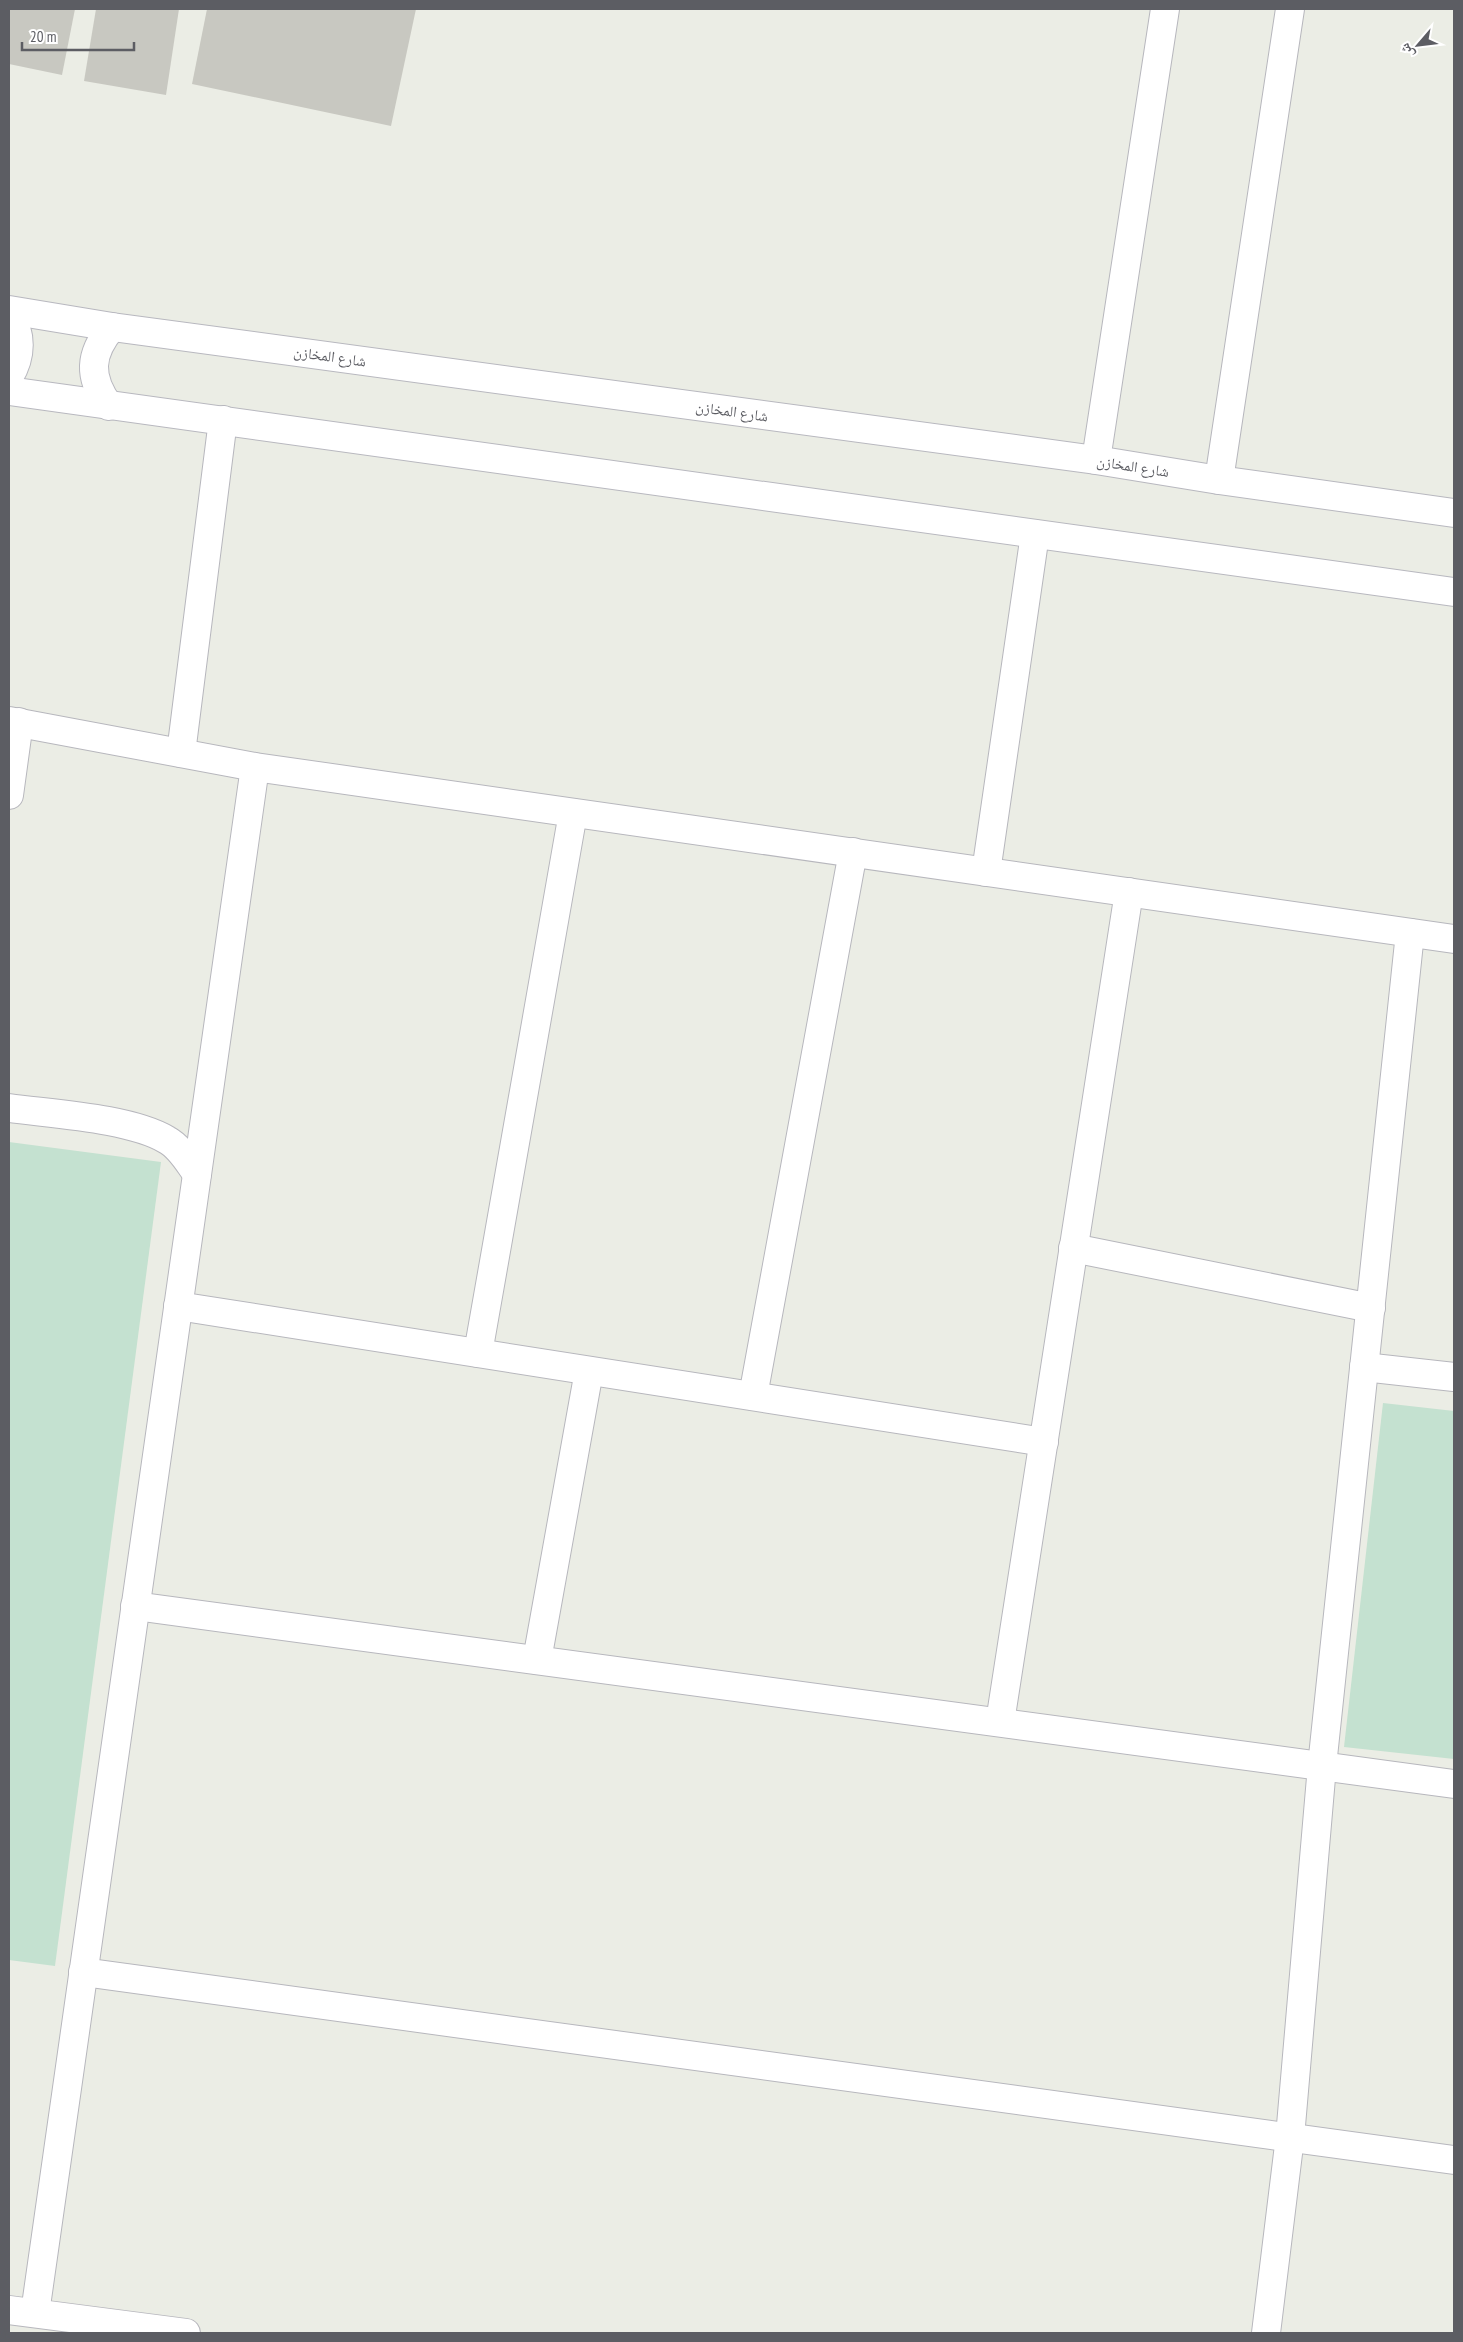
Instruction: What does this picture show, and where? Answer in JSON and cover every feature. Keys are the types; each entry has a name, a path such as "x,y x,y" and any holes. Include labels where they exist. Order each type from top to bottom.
{"street":[{"path":"1096,460 1165,9"},
{"path":"1219,480 1290,9"},
{"path":"9,311 16,324 20,342 17,360 9,377"},
{"name":"شارع المخازن","path":"9,311 112,327 1096,460 1219,480 1454,513"},
{"path":"109,406 98,392 94,374 94,356 101,340 112,327"},
{"path":"9,391 1454,592"},
{"path":"181,753 223,420"},
{"path":"986,872 1036,534"},
{"path":"9,795 14,721 255,767 1454,939"},
{"path":"186,2333 22,2311 83,1972 255,767"},
{"path":"478,1353 574,813"},
{"path":"753,1396 853,852"},
{"path":"1000,1722 1129,892"},
{"path":"1266,2333 1290,2137 1322,1766 1410,933"},
{"path":"9,1108 126,1125 148,1131 168,1140 184,1155 197,1174"},
{"path":"1073,1248 1371,1308"},
{"path":"178,1306 1044,1442"},
{"path":"1364,1367 1454,1377"},
{"path":"537,1660 589,1371"},
{"path":"135,1606 1454,1784"},
{"path":"83,1972 1454,2160"}],"green space":[{"path":"9,1142 161,1162 55,1966 9,1960"},
{"path":"1383,1403 1454,1411 1454,1759 1344,1747"}],"building":[{"path":"9,9 75,9 62,75 9,64"},
{"path":"96,9 179,9 166,95 84,81"},
{"path":"207,9 416,9 391,126 192,84"}]}
